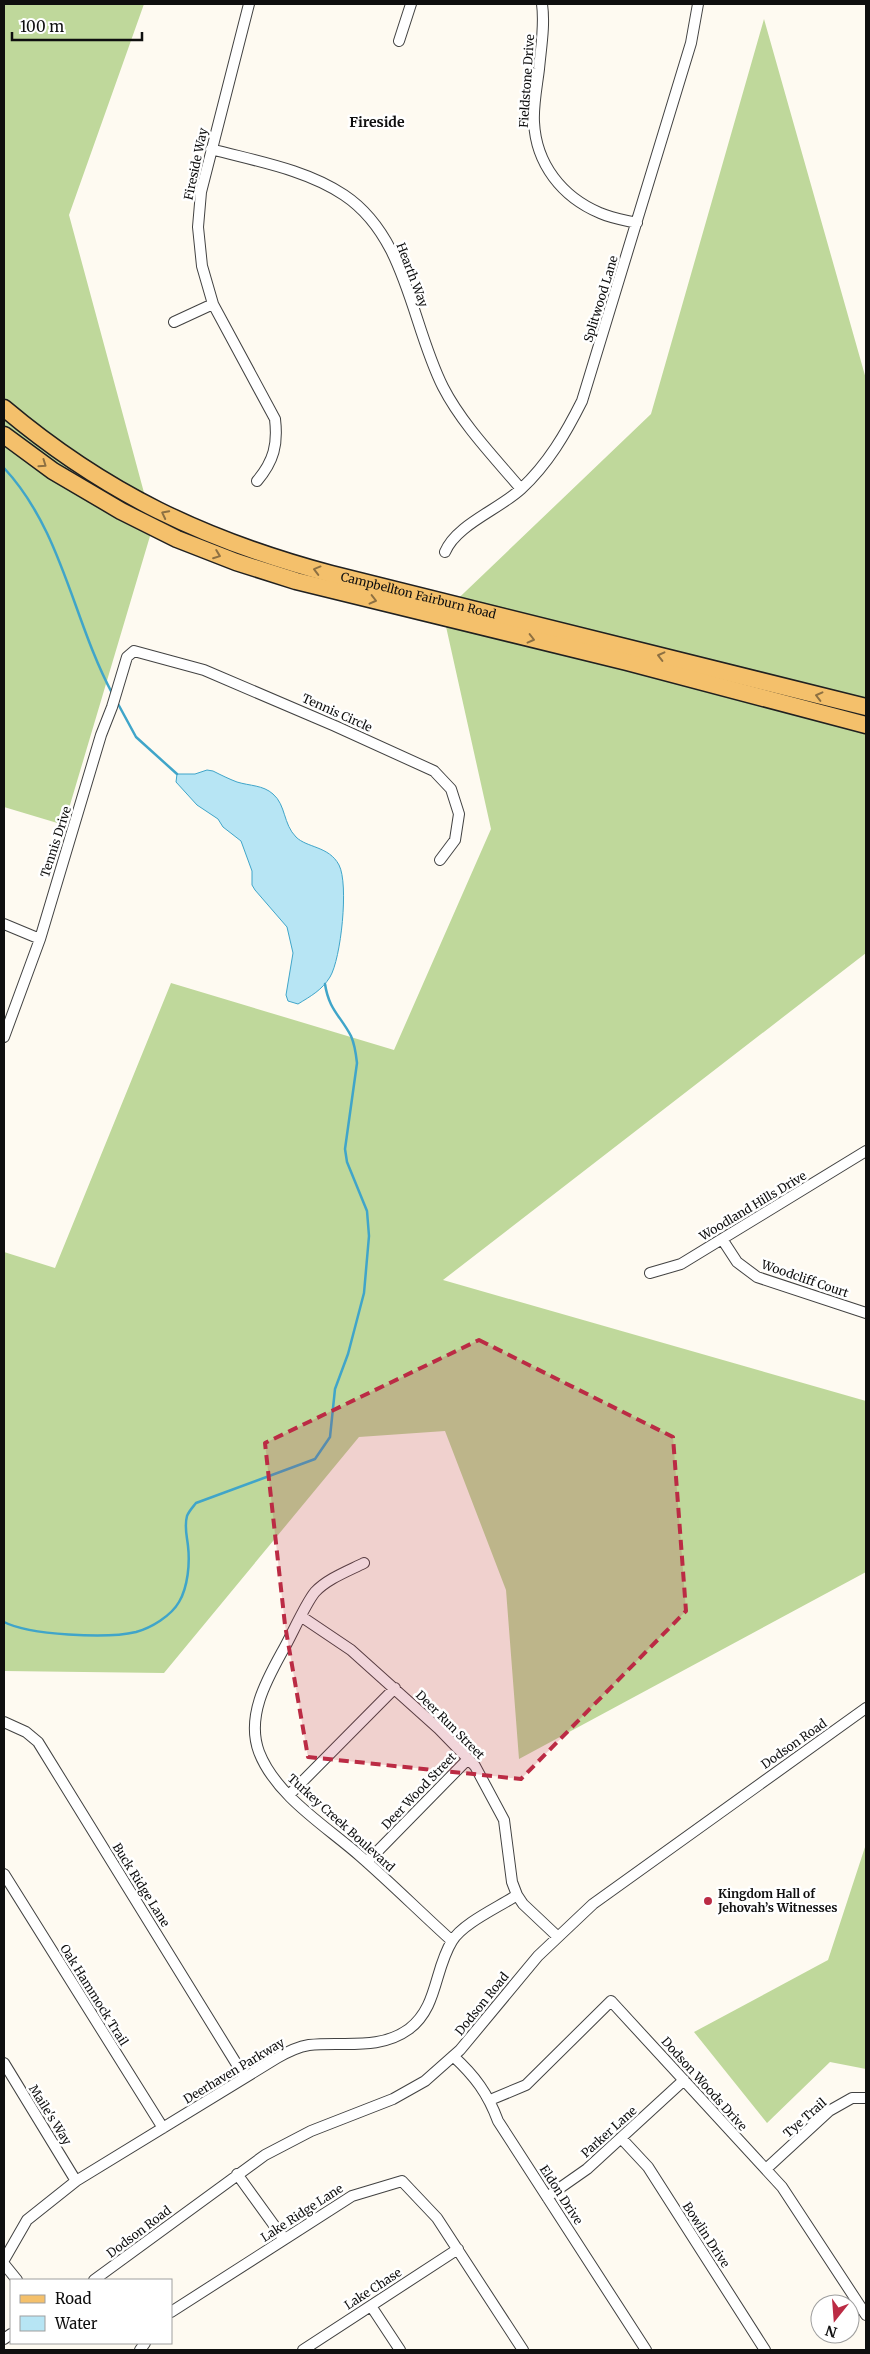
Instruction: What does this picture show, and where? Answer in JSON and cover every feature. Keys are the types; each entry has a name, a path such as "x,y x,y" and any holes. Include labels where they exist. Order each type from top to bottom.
{"main road":[{"name":"Campbellton Fairburn Road","path":"4,408 65,455 117,489 193,528 270,557 866,707"},
{"name":"Campbellton Fairburn Road","path":"4,435 53,471 121,511 177,539 236,562 318,587 627,662 866,725"}],"street":[{"name":"Fireside Way","path":"250,4 201,192 198,228 202,266 213,304 270,406 275,419 278,437 275,453 268,469 257,481"},
{"path":"399,41 411,4"},
{"name":"Fieldstone Drive","path":"542,4 543,30 534,121 536,142 543,162 558,185 580,203 601,214 636,223"},
{"name":"Splitwood Lane","path":"445,552 450,541 458,532 494,511 521,489 546,462 567,431 582,400 691,43 698,4"},
{"name":"Hearth Way","path":"211,149 318,180 344,195 369,216 383,234 394,256 430,360 443,389 464,420 521,489"},
{"path":"174,322 213,304"},
{"name":"Tennis Circle","path":"130,653 139,651 204,670 434,771 451,789 459,814 455,840 440,860"},
{"name":"Tennis Drive","path":"4,1037 40,939 101,735 130,653"},
{"path":"4,924 40,939"},
{"name":"Woodland Hills Drive","path":"650,1273 681,1264 866,1151"},
{"name":"Woodcliff Court","path":"722,1239 736,1262 757,1277 866,1313"},
{"name":"Turkey Creek Boulevard","path":"364,1563 334,1578 315,1592 265,1683 257,1706 255,1727 258,1750 269,1771 289,1795 452,1941"},
{"name":"Deer Run Street","path":"302,1618 351,1650 394,1688 475,1766 504,1820 512,1882 517,1895 528,1909 558,1936"},
{"path":"289,1795 394,1688"},
{"name":"Dodson Road","path":"95,2279 265,2155 311,2131 393,2099 425,2081 453,2056 510,1988 558,1936 593,1904 628,1877 866,1708"},
{"name":"Buck Ridge Lane","path":"4,1722 26,1732 38,1742 244,2076"},
{"name":"Deer Wood Street","path":"366,1862 468,1759"},
{"name":"Oak Hammock Trail","path":"4,1874 162,2128"},
{"name":"Deerhaven Parkway","path":"4,2260 27,2220 76,2181 244,2076 290,2050 307,2045 375,2043 390,2040 409,2029 422,2017 430,2002 452,1941 462,1930 517,1895"},
{"name":"Dodson Woods Drive","path":"490,2100 526,2085 611,2000 782,2188 866,2315"},
{"name":"Eldon Drive","path":"453,2056 475,2076 490,2100 498,2121 646,2350"},
{"name":"Maile's Way","path":"4,2064 76,2181"},
{"name":"Parker Lane","path":"547,2197 587,2169 684,2080"},
{"name":"Tye Trail","path":"766,2169 829,2111 852,2098 866,2098"},
{"name":"Bowlin Drive","path":"621,2138 648,2167 765,2350"},
{"path":"237,2174 284,2239"},
{"name":"Lake Ridge Lane","path":"172,2311 352,2196 402,2181 437,2218 523,2350"},
{"name":"Lake Chase","path":"303,2350 458,2250"},
{"path":"4,2264 16,2279"},
{"path":"371,2306 400,2350"}],"highlighted area":[{"path":"479,1340 673,1437 686,1611 521,1779 308,1757 285,1625 265,1443"}],"green space":[{"path":"4,4 144,4 69,215 153,526 64,825 4,807"},
{"path":"764,19 866,379 866,953 443,1280 866,1401 866,1572 519,1759 506,1590 445,1431 359,1437 164,1673 4,1671 4,1252 55,1268 171,983 394,1050 491,829 443,613 651,414"},
{"path":"866,1844 866,2069 830,2062 767,2123 694,2032 828,1960"}],"water":[{"path":"207,770 237,782 261,787 269,791 277,798 296,837 330,854 339,865 342,875 343,904 340,939 334,968 323,986 298,1004 288,1001 286,995 293,953 287,927 252,885 252,871 241,841 223,827 218,819 197,805 176,782 177,774 195,774"}],"waterway":[{"path":"4,468 24,492 40,519 112,693"},
{"path":"117,702 136,737 177,774"},
{"path":"4,1622 31,1630 68,1635 123,1634 148,1628 166,1617 182,1596 188,1575 189,1560 186,1520 196,1503 315,1459 330,1437 335,1389 348,1354 364,1293 369,1236 367,1211 347,1162 345,1149 357,1063 356,1053 351,1036 329,1000 325,984"}],"place":[{"name":"Kingdom Hall of Jehovah’s Witnesses","path":"708,1901"}],"district":[{"name":"Fireside","path":"377,122"}]}
